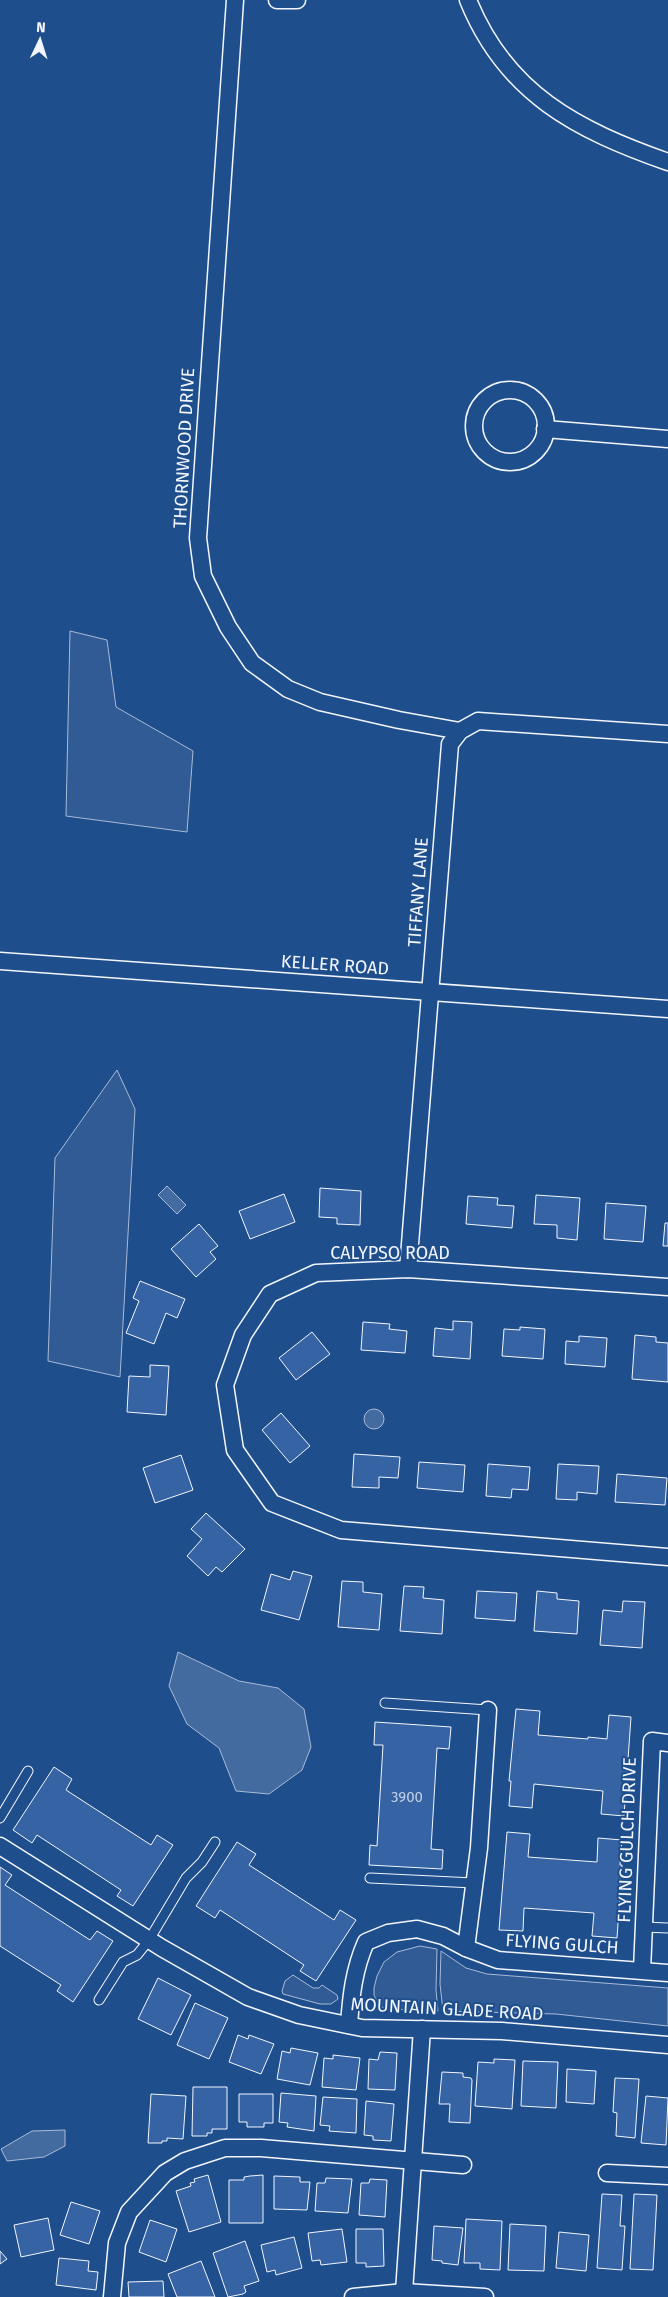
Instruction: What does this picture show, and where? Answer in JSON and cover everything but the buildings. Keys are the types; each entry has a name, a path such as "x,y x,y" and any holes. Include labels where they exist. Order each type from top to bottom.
{"street":[{"name":"THORNWOOD DRIVE","path":"235,0 199,529 202,576 228,627 252,663 288,689 320,702 399,720 460,730"},
{"path":"277,0 297,0"},
{"path":"468,0 478,25 495,53 534,95 595,134 668,162"},
{"path":"509,390 515,391 533,398 540,406 545,419 545,429 540,446 532,454 518,462 506,462 483,451 475,438 474,417 480,405 488,397 509,390"},
{"path":"545,429 668,439"},
{"path":"460,730 478,721 668,734"},
{"name":"TIFFANY LANE","path":"408,1269 448,760 450,744 460,730"},
{"name":"KELLER ROAD","path":"0,961 668,1009"},
{"name":"CALYPSO ROAD","path":"668,1287 408,1269 316,1273 270,1294 243,1334 225,1385 235,1450 272,1503 341,1530 668,1557"},
{"path":"466,1948 479,1848 488,1710"},
{"name":"FLYING GULCH DRIVE","path":"642,1970 652,1741 668,1743"},
{"name":"MOUNTAIN GLADE ROAD","path":"0,1846 149,1940 248,1997 299,2015 362,2028 502,2031 668,2045"},
{"name":"FLYING GULCH","path":"349,2025 353,1982 360,1956 366,1942 388,1933 417,1929 443,1936 466,1948 498,1960 668,1973"},
{"path":"404,2292 422,2029"},
{"path":"112,2297 117,2243 129,2212 165,2173 185,2161 225,2148 260,2148 463,2165"},
{"path":"607,2172 668,2176"},
{"path":"352,2297 404,2292 485,2297"}],"lane":[{"path":"385,1703 488,1710"},
{"path":"0,1818 28,1771"},
{"path":"99,2000 124,1962 137,1956 149,1940 186,1878 202,1862 215,1842"},
{"path":"370,1878 474,1883"},
{"path":"644,1927 668,1928"}],"shaded area":[{"path":"70,631 107,640 116,707 193,751 187,832 66,816"},
{"path":"117,1070 135,1109 120,1377 48,1361 55,1158"},
{"path":"167,1186 186,1205 177,1214 158,1195"},
{"path":"374,1409 381,1412 384,1419 381,1426 374,1429 367,1426 364,1419 367,1412"},
{"path":"178,1652 239,1681 278,1688 304,1709 311,1747 302,1770 269,1794 236,1791 219,1748 187,1724 169,1686"},
{"path":"420,1946 437,1949 436,1990 438,2011 388,2009 379,2006 374,1995 374,1988 377,1976 384,1962 397,1952"},
{"path":"441,1951 466,1968 487,1974 668,1988 668,2026 556,2014 443,2011 440,1984"},
{"path":"293,1975 313,1988 319,1988 322,1985 337,1995 338,1999 331,2004 320,2004 283,1994 285,1981"},
{"path":"65,2130 65,2146 44,2157 7,2161 1,2149 32,2131"}]}
